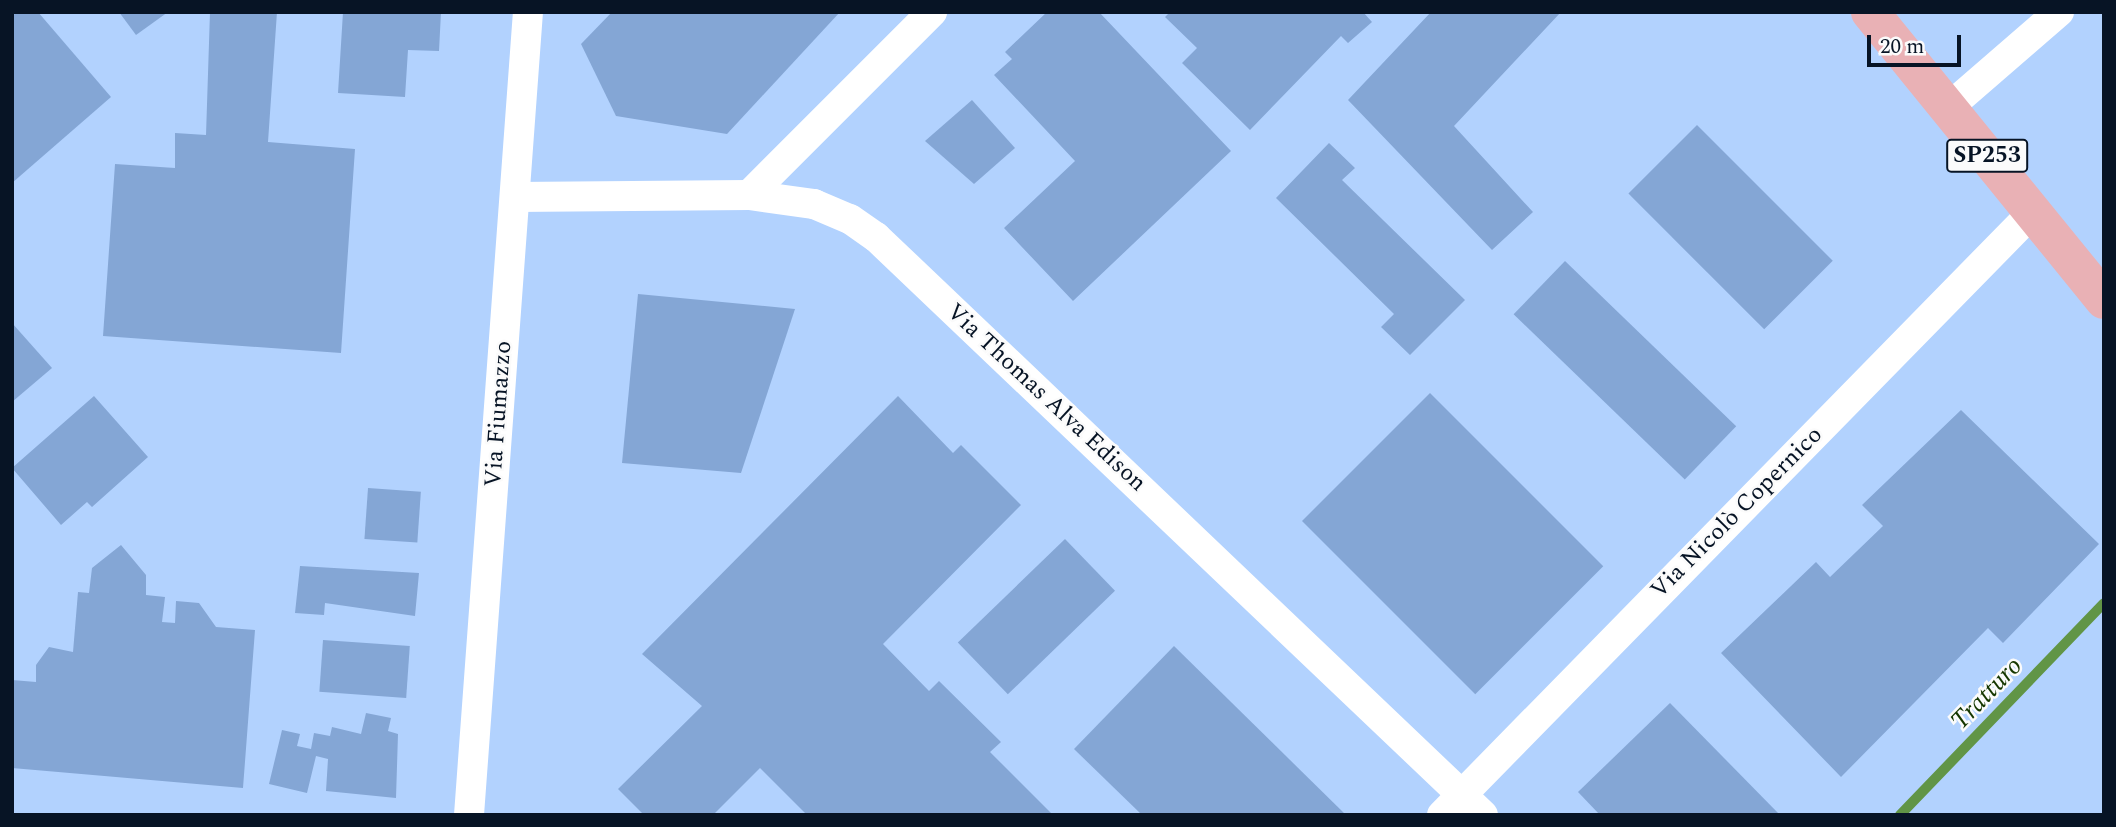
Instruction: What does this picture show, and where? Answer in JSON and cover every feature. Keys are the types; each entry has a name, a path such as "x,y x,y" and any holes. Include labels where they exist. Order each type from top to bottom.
{"main road":[{"name":"SP253","path":"1870,12 2104,300"}],"street":[{"name":"Via Fiumazzo","path":"468,815 528,12"},
{"path":"750,195 932,12"},
{"path":"1948,108 2059,12"},
{"name":"Via Thomas Alva Edison","path":"515,197 750,195 814,204 876,237 1462,792 1483,815"},
{"name":"Via Nicolò Copernico","path":"1442,815 2033,212"}],"shaded area":[{"path":"12,12 2104,12 2104,815 12,815"}],"building":[{"path":"17,12 38,12 111,97 12,183 12,16"},
{"path":"119,12 168,12 136,35"},
{"path":"210,12 277,12 268,142 355,149 341,353 103,336 115,164 175,168 175,133 206,135"},
{"path":"343,12 441,12 439,51 408,50 405,97 338,93"},
{"path":"612,12 840,12 727,134 616,116 581,44"},
{"path":"1047,12 1099,12 1231,151 1073,301 1004,228 1075,161 994,75 1012,59 1005,52"},
{"path":"1170,12 1363,12 1372,22 1348,43 1341,36 1250,130 1182,63 1197,48 1165,17"},
{"path":"1431,12 1561,12 1454,126 1533,212 1492,250 1348,100"},
{"path":"972,100 1015,148 974,184 925,141"},
{"path":"1697,125 1833,261 1764,329 1628,194"},
{"path":"1329,143 1355,168 1342,180 1465,300 1410,355 1381,327 1394,314 1276,198"},
{"path":"1565,261 1736,426 1685,480 1514,314"},
{"path":"638,294 795,309 741,473 622,463"},
{"path":"12,323 52,368 12,402"},
{"path":"1430,393 1603,566 1475,694 1302,521"},
{"path":"94,396 148,457 92,507 87,502 61,525 12,468"},
{"path":"898,396 953,453 961,445 1021,505 883,644 929,691 939,681 1001,742 990,752 1053,815 807,815 760,768 713,815 644,815 618,789 702,706 642,654"},
{"path":"1961,410 2099,544 2003,643 1988,628 1841,777 1721,653 1816,562 1830,577 1883,526 1862,505"},
{"path":"368,488 421,492 417,543 364,539"},
{"path":"1065,539 1115,591 1008,694 958,643"},
{"path":"121,545 146,575 146,595 165,597 162,622 175,623 176,601 199,603 216,627 255,630 243,788 12,768 12,680 36,682 36,665 49,647 73,652 78,592 89,593 92,568"},
{"path":"300,566 419,573 415,616 325,603 324,615 295,613"},
{"path":"323,640 410,646 406,698 319,692"},
{"path":"1174,646 1346,815 1142,815 1074,749"},
{"path":"1670,703 1780,815 1600,815 1578,792"},
{"path":"366,713 391,718 388,731 398,734 396,798 326,791 328,759 316,756 307,793 269,784 282,730 300,734 297,746 311,749 314,733 330,736 332,727 361,734"}],"waterway":[{"name":"Tratturo","path":"1900,815 2104,603"}]}
